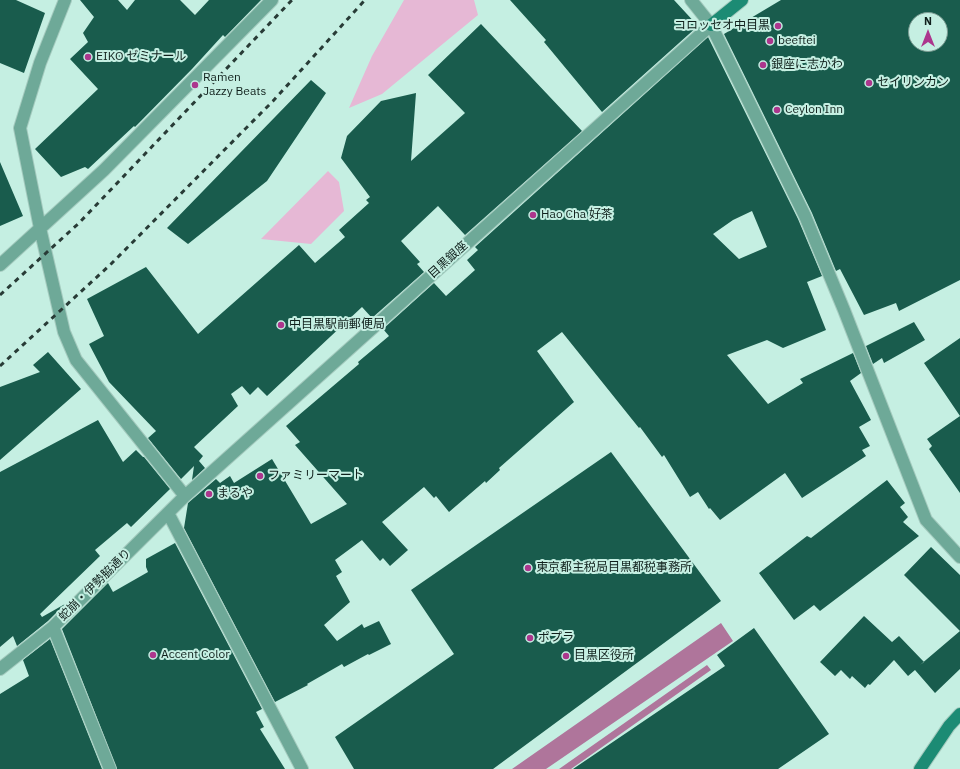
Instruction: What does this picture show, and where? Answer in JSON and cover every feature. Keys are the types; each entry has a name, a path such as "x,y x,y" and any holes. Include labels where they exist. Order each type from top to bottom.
{"main road":[{"path":"711,25 742,0"},
{"path":"920,769 949,726 960,714"}],"street":[{"path":"65,0 40,63 20,128 40,228 64,332 76,360 185,496"},
{"path":"0,265 104,170 272,0"},
{"path":"691,0 711,25 805,216 844,310 926,520 960,557"},
{"name":"目黒銀座","path":"185,496 711,25"},
{"name":"蛇崩・伊勢脇通り","path":"0,669 53,627 185,496"},
{"path":"168,513 302,769"},
{"path":"53,627 110,769"}],"shaded area":[{"path":"404,0 474,0 478,15 382,94 349,108 372,56"},
{"path":"328,171 339,182 344,211 311,244 261,239"},
{"path":"721,623 733,641 546,769 512,769"},
{"path":"707,665 711,670 571,769 559,769"}],"building":[{"path":"0,0 16,0 45,13 24,73 0,63"},
{"path":"80,0 118,0 127,10 135,0 180,0 195,15 209,0 261,0 225,37 223,35 135,127 134,126 88,169 85,167 61,177 35,149 98,89 70,59 88,42 83,33 94,17"},
{"path":"510,0 674,0 698,26 602,112 544,42 546,40"},
{"path":"781,0 960,0 960,280 899,311 896,303 864,315 840,269 836,271 812,213 724,34"},
{"path":"481,24 582,131 465,235 438,206 401,241 420,262 417,264 424,272 372,318 362,307 267,396 258,387 250,395 242,386 231,394 238,406 194,447 203,456 199,461 205,468 192,480 194,466 181,479 148,438 156,431 109,382 89,344 104,336 87,299 146,267 198,334 299,245 315,263 345,237 339,230 369,203 366,200 370,197 341,158 347,136 381,101 416,93 411,161 465,113 428,75"},
{"path":"708,37 798,219 822,276 807,282 826,330 783,348 767,340 727,355 768,404 803,383 800,379 853,353 861,373 850,381 871,420 859,427 870,446 862,450 866,456 802,498 785,473 720,520 710,508 709,509 698,492 690,497 664,455 662,457 640,427 639,428 562,332 537,351 574,402 499,468 500,470 486,483 485,481 449,512 436,496 434,498 424,487 382,522 408,550 390,566 383,558 380,561 362,540 335,560 342,572 336,576 350,602 324,625 337,641 362,624 364,628 379,621 391,644 344,667 342,664 307,684 308,685 275,702 184,528 188,503 216,479 220,483 230,476 234,483 272,459 311,524 347,504 295,445 300,442 286,426 359,364 358,362 389,336 383,329 434,283 446,296 475,270 467,260 478,250 475,247","holes":["752,211 767,247 739,259 713,234 733,220"]},
{"path":"311,80 326,93 267,181 188,244 167,228"},
{"path":"0,162 23,216 0,226"},
{"path":"914,322 925,340 884,363 882,358 873,364 866,346"},
{"path":"960,338 960,416 924,363"},
{"path":"48,352 81,389 0,460 0,387 40,372 33,365"},
{"path":"960,416 960,493 929,449 932,446 927,439"},
{"path":"98,420 123,462 136,450 144,457 170,489 131,527 127,523 95,550 100,556 40,614 42,617 65,604 48,621 17,646 13,636 0,647 0,472"},
{"path":"611,452 721,601 493,769 354,769 335,737 454,654 411,590"},
{"path":"887,480 905,503 900,507 908,517 903,522 919,536 820,611 814,605 794,620 759,573 807,536 811,538"},
{"path":"175,543 262,709 256,712 264,727 260,729 285,769 117,769 62,629 108,583 113,592 148,572 146,567 146,559"},
{"path":"931,547 960,575 960,631 904,575"},
{"path":"864,616 892,642 899,636 924,662 960,631 960,669 935,693 915,670 908,676 894,660 870,685 868,684 865,688 852,676 850,679 841,670 835,676 820,662"},
{"path":"754,628 829,734 778,769 573,769 725,666 717,655"},
{"path":"50,639 102,769 0,769 0,694 29,676 23,660"}],"railway":[{"path":"0,295 79,223 292,0"},
{"path":"0,366 111,264 273,101 365,0"}],"place":[{"name":"コロッセオ中目黒","path":"778,26"},
{"name":"beeftei","path":"770,41"},
{"name":"EIKO ゼミナール","path":"88,57"},
{"name":"銀座に志かわ","path":"763,65"},
{"name":"セイリンカン","path":"869,83"},
{"name":"Ramen Jazzy Beats","path":"195,85"},
{"name":"Ceylon Inn","path":"777,110"},
{"name":"Hao Cha 好茶","path":"533,215"},
{"name":"中目黒駅前郵便局","path":"281,325"},
{"name":"ファミリーマート","path":"260,476"},
{"name":"まるや","path":"209,494"},
{"name":"東京都主税局目黒都税事務所","path":"528,568"},
{"name":"ポプラ","path":"530,638"},
{"name":"Accent Color","path":"153,655"},
{"name":"目黒区役所","path":"566,656"}]}
